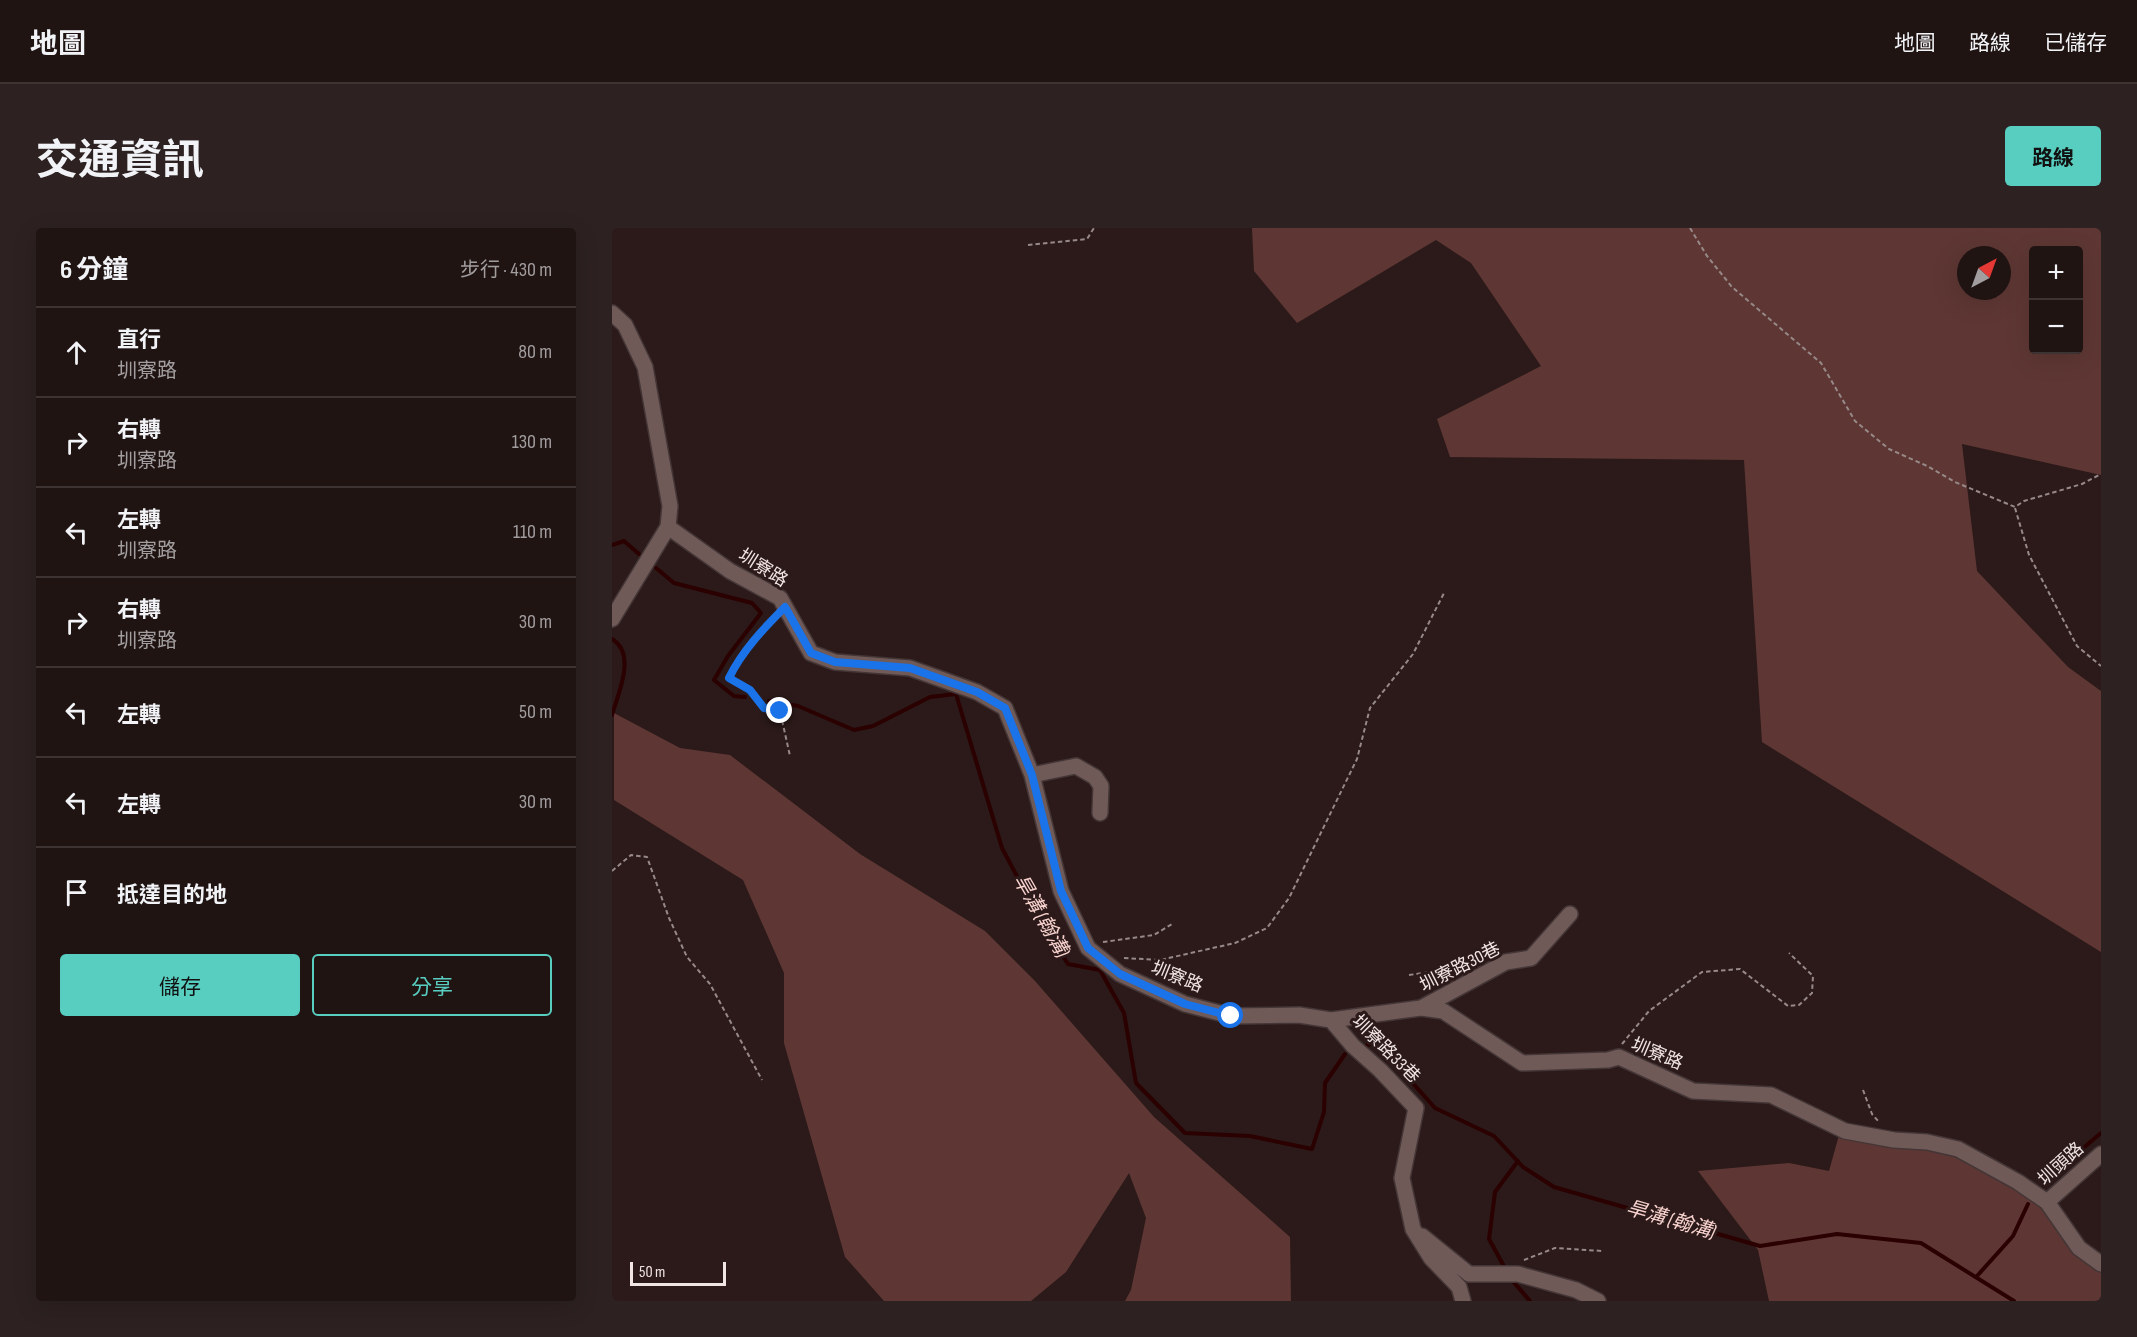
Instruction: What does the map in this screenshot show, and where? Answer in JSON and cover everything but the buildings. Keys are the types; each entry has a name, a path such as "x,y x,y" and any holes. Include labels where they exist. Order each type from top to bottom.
{"street":[{"path":"612,312 625,325 645,367 670,506 668,527 612,619"},
{"name":"圳寮路","path":"668,527 730,571 780,598 811,653 835,662 910,668 977,692 1005,708 1032,775 1061,891 1093,953 1120,974 1185,1004 1231,1016 1299,1015 1331,1020 1421,1008 1443,1011 1522,1063 1608,1060 1619,1057 1694,1091 1772,1095 1845,1131 1894,1140 1927,1142 1958,1149 2018,1182 2047,1202 2079,1248 2101,1264"},
{"path":"1032,775 1076,766 1095,777 1101,786 1100,813"},
{"name":"圳寮路30巷","path":"1421,1008 1506,962 1531,958 1570,914"},
{"name":"圳寮路33巷","path":"1331,1020 1353,1046 1380,1070 1416,1108 1402,1178 1413,1229 1431,1258 1458,1287 1462,1301"},
{"name":"圳頭路","path":"2047,1202 2101,1154"},
{"path":"1413,1229 1469,1274 1518,1274 1576,1290 1598,1301"}],"path":[{"path":"1028,245 1087,239 1094,228"},
{"path":"1690,228 1707,256 1732,287 1821,363 1855,421 1889,449 1927,466 1954,482 2015,507"},
{"path":"2015,507 2024,501 2082,484 2101,474"},
{"path":"2015,507 2029,555 2077,646 2101,666"},
{"path":"1093,953 1160,960 1235,943 1267,928 1289,898 1357,759 1370,708 1413,654 1444,593"},
{"path":"785,607 750,645 736,663 729,678 750,690 764,708 780,711 790,756"},
{"path":"612,871 631,855 647,857 660,896 687,957 710,984 762,1080"},
{"path":"1093,953 1104,942 1154,935 1172,924"},
{"path":"1608,1060 1649,1011 1702,972 1740,969 1788,1006 1799,1005 1812,993 1813,976 1789,953"},
{"path":"1409,975 1468,967 1474,978"},
{"path":"1863,1090 1872,1114 1879,1123"},
{"path":"1518,1274 1525,1259 1555,1248 1603,1251"}],"shaded area":[{"path":"1252,228 2101,228 2101,475 1962,444 1977,571 2068,667 2101,691 2101,952 1762,742 1744,460 1450,457 1437,419 1541,366 1471,263 1436,240 1297,323 1254,271"},
{"path":"614,713 680,748 730,755 860,854 985,931 1035,981 1154,1117 1290,1237 1291,1301 1125,1301 1131,1290 1146,1218 1129,1173 1066,1272 1031,1301 884,1301 845,1257 784,1043 784,973 743,880 614,800"},
{"path":"1839,1135 1957,1154 2029,1195 2045,1208 2101,1271 2101,1301 1769,1301 1758,1250 1698,1171 1789,1163 1829,1171"}],"waterway":[{"name":"旱溝 (翰溝)","path":"612,545 624,541 639,554"},
{"name":"旱溝 (翰溝)","path":"656,568 674,583 752,603 761,613 728,656 714,680 734,696 745,697"},
{"path":"612,639 619,646 625,664 612,715"},
{"name":"旱溝 (翰溝)","path":"769,701 798,706 854,730 873,726 930,697 956,694 1002,848 1046,931 1068,964 1100,970 1124,1013 1136,1083 1185,1133 1250,1136 1312,1149 1324,1112 1325,1083 1345,1054"},
{"name":"旱溝 (翰溝)","path":"1367,1045 1376,1042 1435,1108 1494,1136 1523,1167 1554,1187 1760,1246 1837,1234 1921,1243 2014,1301"},
{"path":"2044,1186 2062,1166 2101,1133"},
{"path":"1506,1270 1489,1239 1495,1192 1518,1161"},
{"path":"1977,1276 2013,1236 2028,1204"},
{"path":"1511,1279 1530,1301"}],"route":[{"path":"780,711 764,708 750,690 729,678 736,663 764,628 785,607 811,653 835,662 910,668 977,692 1005,708 1032,775 1061,891 1088,948 1120,974 1185,1004 1231,1016"}]}
